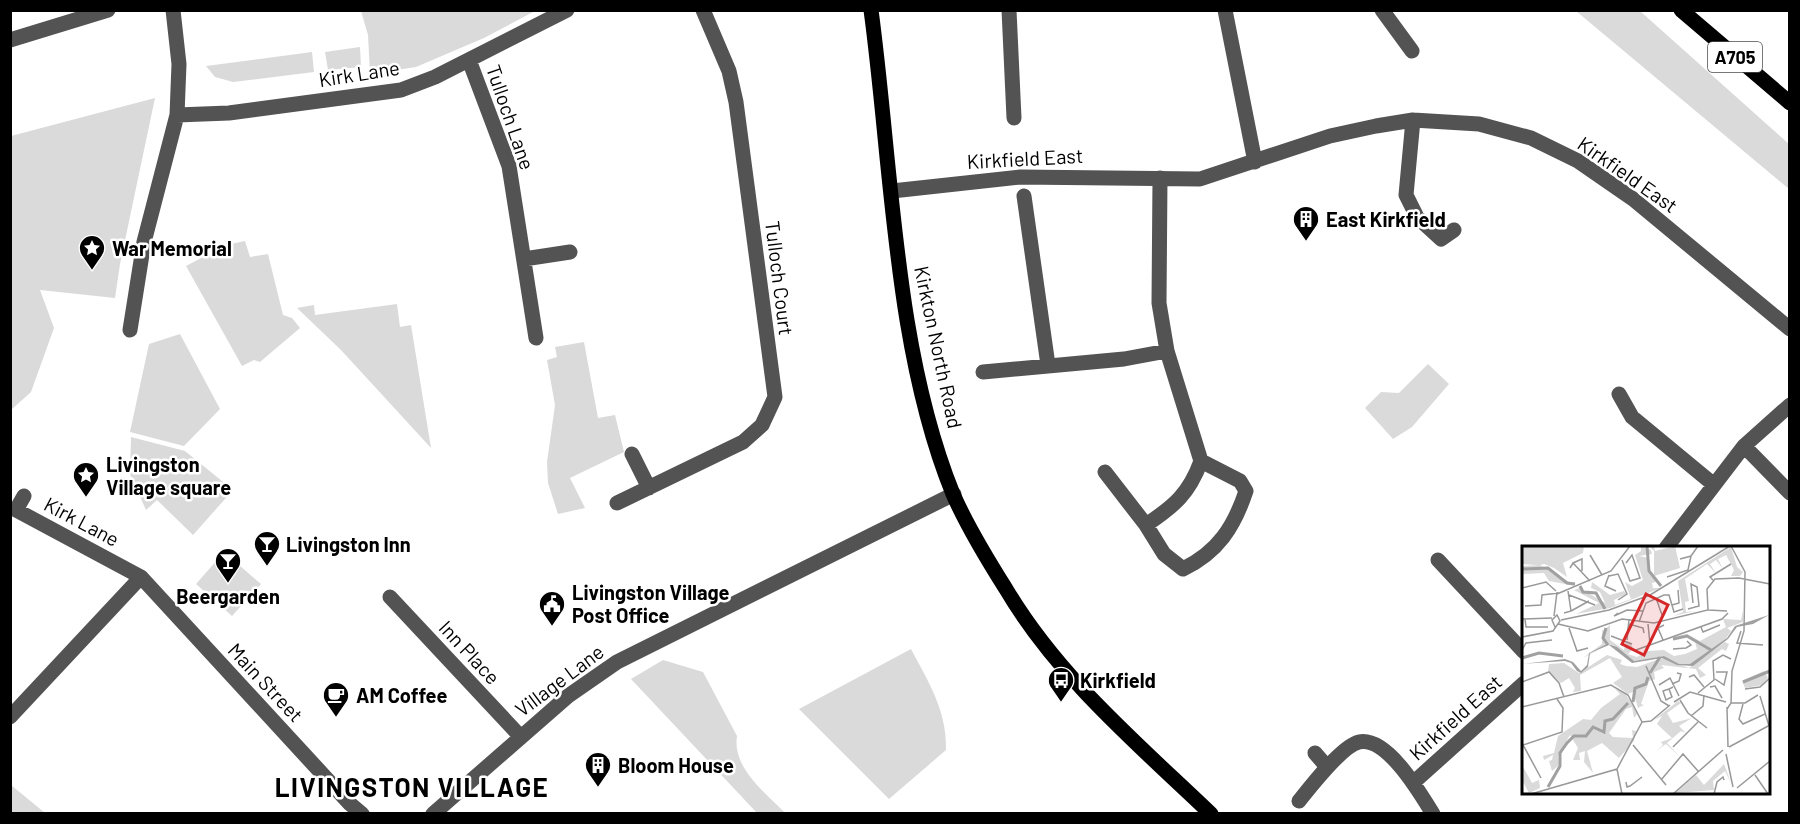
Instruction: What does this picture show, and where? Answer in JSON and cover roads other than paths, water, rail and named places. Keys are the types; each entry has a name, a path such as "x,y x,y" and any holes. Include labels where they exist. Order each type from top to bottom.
{"main road":[{"name":"Kirkton North Road","path":"871,10 905,307 927,410 954,494 1006,591 1051,652 1082,690 1211,813"},
{"name":"A705","path":"1681,10 1790,103"}],"street":[{"path":"10,40 108,10"},
{"path":"130,330 144,242 177,115 179,64 173,10"},
{"name":"Kirk Lane","path":"177,115 229,113 401,90 469,60 567,10"},
{"name":"Tulloch Court","path":"617,503 743,442 762,425 775,397 736,102 729,71 704,10"},
{"path":"1009,10 1014,118"},
{"path":"1224,10 1256,162"},
{"path":"1382,10 1412,51"},
{"name":"Tulloch Lane","path":"469,60 509,166 536,338"},
{"path":"1413,120 1406,195 1417,217 1436,245 1454,230"},
{"name":"Kirkfield East","path":"892,191 1020,177 1200,179 1330,136 1413,120 1479,124 1531,138 1578,161 1633,199 1790,329"},
{"path":"1146,525 1180,501 1195,478 1201,461 1167,351 1159,303 1160,178"},
{"name":"Kirkfield East","path":"1024,196 1048,364"},
{"path":"524,259 570,252"},
{"path":"983,372 1048,364 1124,359 1167,351"},
{"path":"1619,394 1632,417 1713,484"},
{"path":"1667,546 1744,446 1790,405"},
{"path":"1744,446 1790,493"},
{"path":"632,454 649,488"},
{"path":"1105,472 1146,525 1164,554 1183,569 1204,559 1225,537 1246,491 1240,481 1201,461"},
{"name":"Village Lane","path":"433,813 568,696 642,649 954,494"},
{"name":"Kirk Lane","path":"24,496 16,510 141,577"},
{"path":"1438,560 1522,650"},
{"path":"10,717 141,577"},
{"name":"Main Street","path":"141,577 349,803 362,813"},
{"name":"Inn Place","path":"390,597 520,736"},
{"name":"Kirkfield East","path":"1414,782 1522,685"},
{"name":"Kirkfield East","path":"1299,801 1327,767 1357,742 1371,741 1387,752 1414,782 1433,813"},
{"path":"1315,753 1327,767"}],"place":[{"name":"East Kirkfield","path":"1306,242"},
{"name":"War Memorial","path":"92,271"},
{"name":"Livingston Village square","path":"86,498"},
{"name":"Livingston Inn","path":"267,567"},
{"name":"Beergarden","path":"228,584"},
{"name":"Livingston Village Post Office","path":"552,627"},
{"name":"Kirkfield","path":"1061,703"},
{"name":"AM Coffee","path":"336,718"},
{"name":"Bloom House","path":"598,788"}],"district":[{"name":"LIVINGSTON VILLAGE","path":"412,786"}]}
